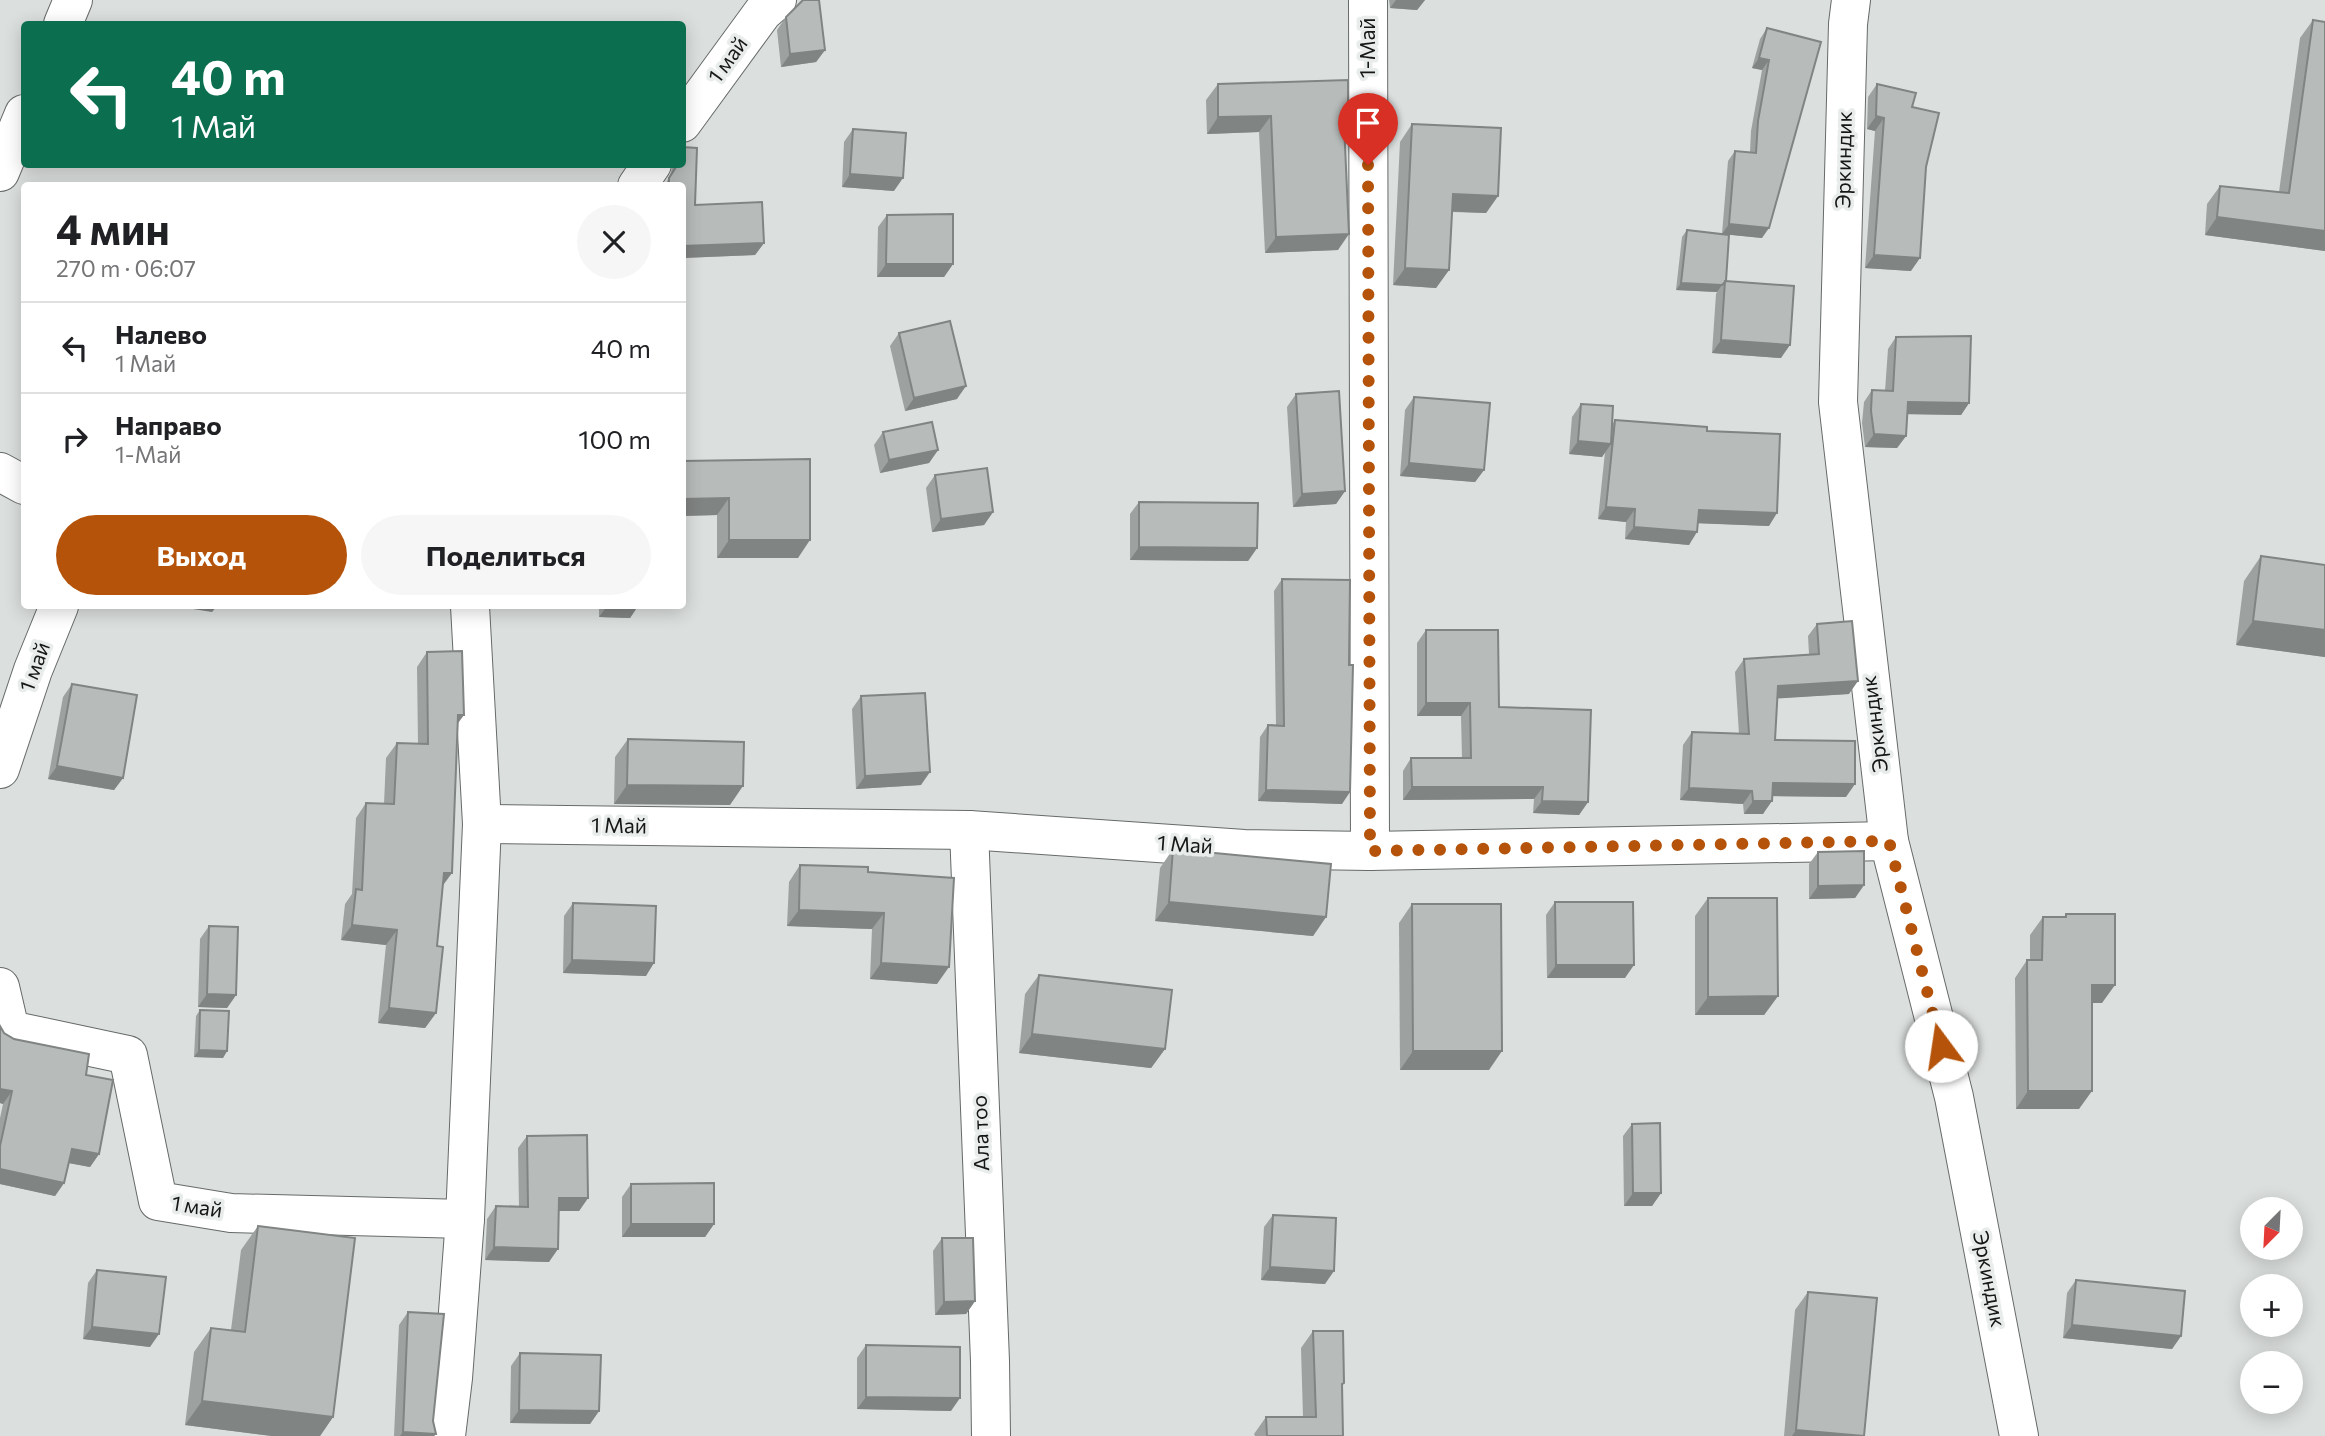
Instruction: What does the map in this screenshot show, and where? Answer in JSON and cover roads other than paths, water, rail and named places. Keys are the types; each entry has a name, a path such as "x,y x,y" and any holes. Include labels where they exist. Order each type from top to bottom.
{"street":[{"path":"63,21 73,0"},
{"name":"1 май","path":"686,118 763,12 777,0"},
{"name":"1-Май","path":"1368,0 1370,851"},
{"name":"Эркиндик","path":"1851,0 1848,24 1839,402 1889,841 1954,1097 2019,1436"},
{"path":"0,172 21,121"},
{"path":"0,472 21,483"},
{"name":"1 май","path":"0,769 33,670 58,609"},
{"path":"446,1436 465,1219 482,824 470,609"},
{"name":"1 Май","path":"482,824 968,830 1244,849 1370,851 1889,841"},
{"name":"Ала тоо","path":"968,830 990,1361 990,1436"},
{"name":"1 май","path":"0,988 10,1030 128,1055 158,1201 232,1213 465,1219"}]}
